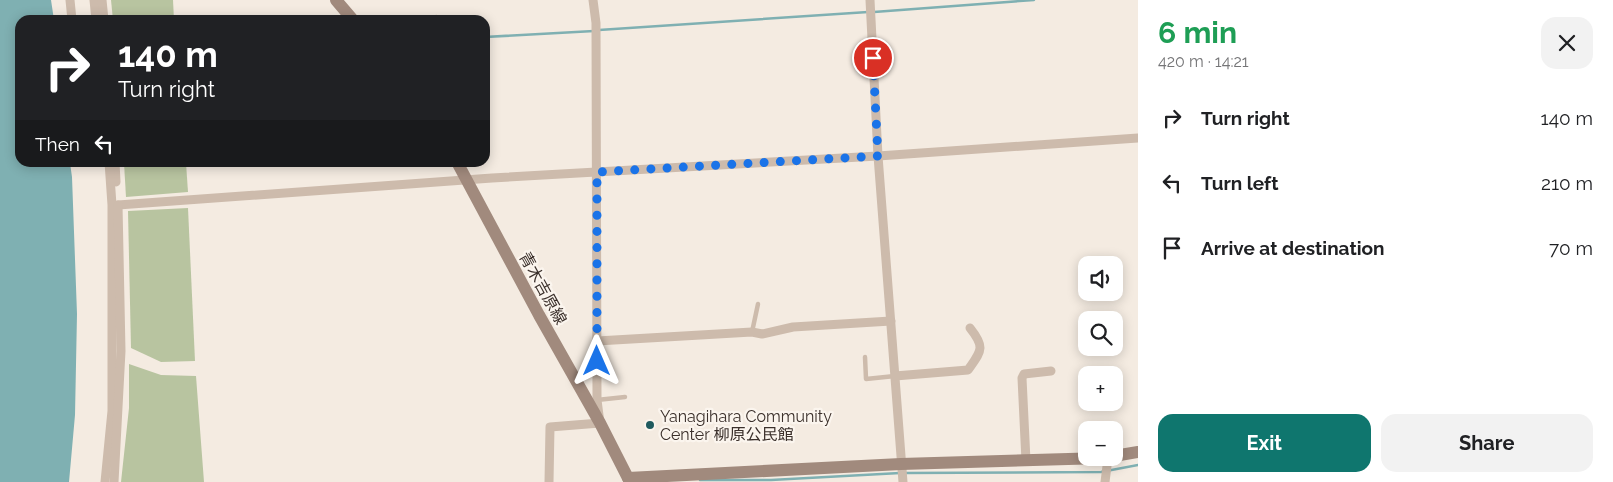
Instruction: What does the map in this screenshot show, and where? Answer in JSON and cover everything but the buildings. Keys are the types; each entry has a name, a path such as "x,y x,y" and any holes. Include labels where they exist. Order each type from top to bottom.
{"street":[{"path":"70,0 72,15"},
{"path":"94,0 96,15"},
{"path":"102,0 104,15"},
{"path":"336,0 349,15"},
{"path":"549,482 550,427 600,422 597,400 596,23 593,0"},
{"path":"870,0 878,156 903,482"},
{"path":"118,205 597,172 878,156 1138,138"},
{"path":"105,482 112,411 112,205 109,167"},
{"path":"114,482 121,351 115,167"},
{"name":"青木吉原線","path":"460,167 539,316 600,422 629,480"},
{"path":"598,341 752,332 762,334 793,327 891,321"},
{"path":"895,376 968,370 980,352 979,340 970,328"},
{"path":"1026,461 1022,378 1024,374 1051,371"},
{"path":"1123,454 1138,452"},
{"path":"629,480 901,464 1078,459"},
{"path":"1105,482 1107,466"}],"lane":[{"path":"752,332 758,304"},
{"path":"865,357 866,379 895,376"},
{"path":"597,400 625,397"}],"green space":[{"path":"111,0 173,0 174,15 112,15"},
{"path":"124,167 186,167 188,192 126,197"},
{"path":"188,208 195,361 161,362 131,348 128,211"},
{"path":"129,364 161,375 196,376 204,482 121,482 129,408"}],"water":[{"path":"0,0 51,0 53,15 15,15 15,167 71,167 77,314 75,415 69,482 0,482"}],"waterway":[{"path":"874,12 1034,0"},
{"path":"599,30 868,12"},
{"path":"490,37 594,31"},
{"path":"905,473 1101,472 1138,465"},
{"path":"700,480 771,480 900,473"}],"place":[{"name":"Yanagihara Community Center 柳原公民館","path":"650,425"}],"route":[{"path":"597,361 597,172 878,156 873,58"}]}
